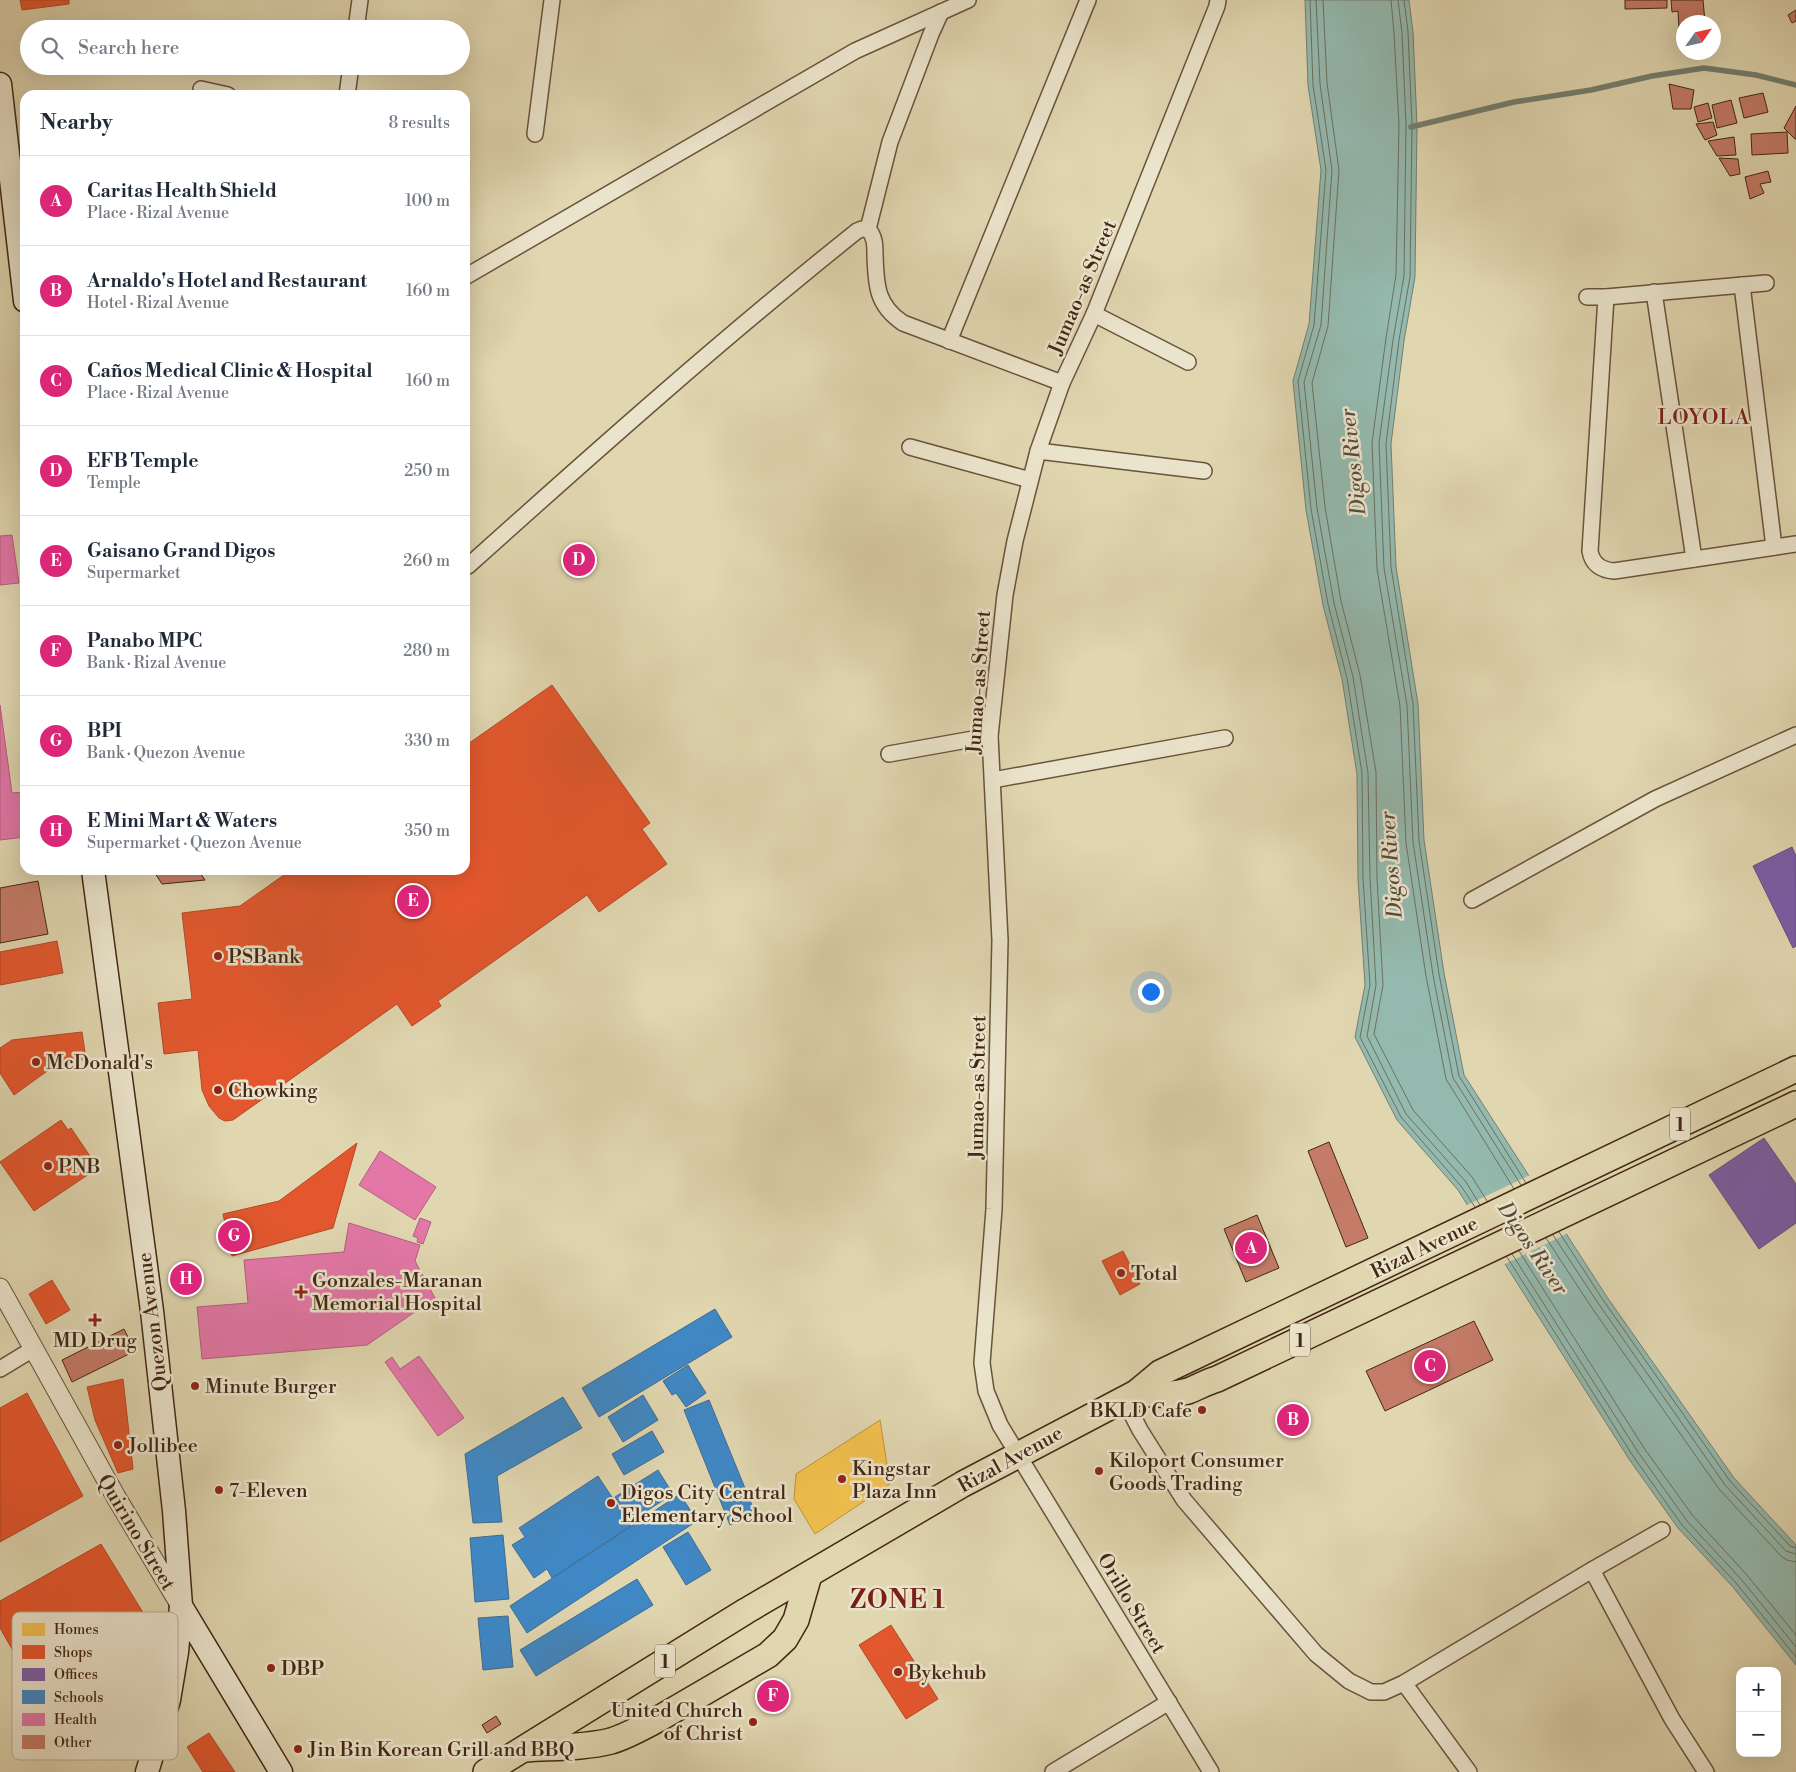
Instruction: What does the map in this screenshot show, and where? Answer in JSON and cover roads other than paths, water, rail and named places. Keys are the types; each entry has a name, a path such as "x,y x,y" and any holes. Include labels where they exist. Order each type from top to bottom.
{"main road":[{"path":"0,84 4,144 20,264"},
{"name":"Quezon Avenue","path":"94,875 152,1311 174,1511 181,1606 178,1640"},
{"name":"Rizal Avenue","path":"486,1772 751,1608 963,1484 1130,1396 1160,1373 1796,1069"},
{"name":"Rizal Avenue","path":"1130,1396 1160,1395 1187,1391 1217,1379 1796,1104"},
{"path":"1513,1204 1526,1233"},
{"name":"Rizal Avenue","path":"523,1749 583,1746 612,1741 654,1721 768,1655 785,1639 796,1620 809,1575"},
{"name":"Quirino Street","path":"181,1606 281,1772"}],"street":[{"path":"357,20 360,0"},
{"path":"535,134 552,0"},
{"path":"470,274 855,51 968,0"},
{"path":"949,340 1088,0"},
{"name":"Jumao-as Street","path":"1019,1454 992,1409 986,1391 982,1362 994,1209 1000,940 990,736 1005,595 1015,541 1030,480 1062,383 1094,314 1218,1"},
{"path":"941,12 890,142 868,229 875,240 876,282 879,294 889,313 903,323 1062,383"},
{"path":"348,90 350,75"},
{"path":"201,89 206,90"},
{"path":"470,564 611,438 780,293 857,232 862,229 868,229"},
{"path":"1587,297 1606,297 1766,282"},
{"path":"1742,285 1774,547"},
{"path":"1654,292 1694,559"},
{"path":"1606,297 1590,556 1598,566 1614,571 1796,544"},
{"path":"1094,314 1188,362"},
{"path":"910,447 1030,480"},
{"path":"1038,451 1204,471"},
{"path":"1472,900 1655,799 1796,735"},
{"path":"889,754 990,736"},
{"path":"993,780 1225,738"},
{"name":"Quirino Street","path":"0,1288 116,1497 181,1606"},
{"path":"0,1368 33,1348"},
{"path":"1130,1396 1160,1462 1184,1500 1316,1654 1349,1681 1371,1692 1384,1692 1404,1683 1662,1530"},
{"name":"Orillo Street","path":"1019,1454 1211,1772"},
{"path":"1592,1570 1672,1719 1706,1772"},
{"path":"1404,1683 1469,1772"},
{"path":"1053,1772 1168,1702"}],"water":[{"name":"Digos River","path":"1305,0 1409,0 1413,32 1417,125 1415,277 1404,341 1391,444 1396,567 1418,704 1424,840 1444,973 1464,1075 1607,1297 1734,1478 1796,1545 1796,1665 1732,1586 1678,1528 1629,1459 1458,1190 1397,1120 1355,1037 1365,985 1358,879 1357,774 1342,679 1323,605 1306,510 1293,381 1309,324 1321,170 1308,85"}],"waterway":[{"path":"1411,127 1514,102 1591,90 1652,76 1704,68 1756,75 1796,85"}],"place":[{"name":"EFB Temple","path":"579,560"},
{"name":"Gaisano Grand Digos","path":"413,901"},
{"name":"PSBank","path":"218,956"},
{"name":"McDonald's","path":"36,1062"},
{"name":"Chowking","path":"218,1090"},
{"name":"PNB","path":"48,1166"},
{"name":"BPI","path":"234,1236"},
{"name":"Caritas Health Shield","path":"1251,1248"},
{"name":"Total","path":"1121,1273"},
{"name":"E Mini Mart & Waters","path":"186,1279"},
{"name":"Gonzales-Maranan Memorial Hospital","path":"301,1292"},
{"name":"MD Drug","path":"95,1320"},
{"name":"Caños Medical Clinic & Hospital","path":"1430,1366"},
{"name":"Minute Burger","path":"195,1386"},
{"name":"BKLD Cafe","path":"1202,1410"},
{"name":"Arnaldo's Hotel and Restaurant","path":"1293,1420"},
{"name":"Jollibee","path":"118,1445"},
{"name":"Kiloport Consumer Goods Trading","path":"1099,1471"},
{"name":"Kingstar Plaza Inn","path":"842,1479"},
{"name":"7-Eleven","path":"219,1490"},
{"name":"Digos City Central Elementary School","path":"611,1503"},
{"name":"DBP","path":"271,1668"},
{"name":"Bykehub","path":"898,1672"},
{"name":"Panabo MPC","path":"773,1696"},
{"name":"United Church of Christ","path":"753,1722"},
{"name":"Jin Bin Korean Grill and BBQ","path":"298,1749"}],"district":[{"name":"LOYOLA","path":"1704,417"},
{"name":"ZONE 1","path":"898,1599"}]}
